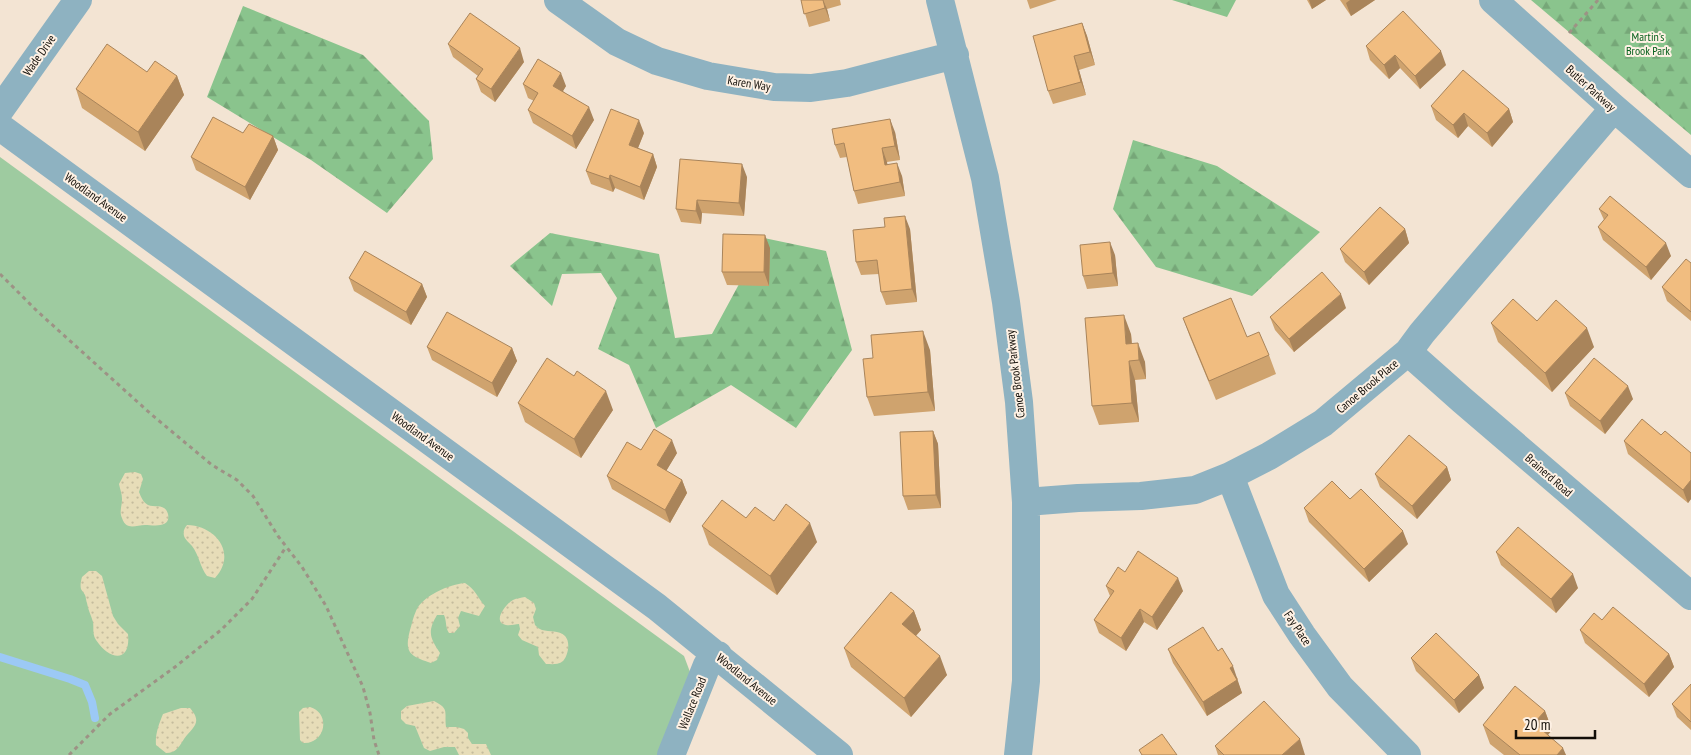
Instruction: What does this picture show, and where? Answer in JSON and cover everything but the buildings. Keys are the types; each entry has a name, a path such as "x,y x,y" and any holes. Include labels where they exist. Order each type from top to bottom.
{"street":[{"name":"Wade Drive","path":"0,110 78,0"},
{"name":"Karen Way","path":"558,0 617,42 657,61 708,76 774,87 812,88 847,83 955,56"},
{"name":"Canoe Brook Parkway","path":"940,0 985,178 1003,283 1019,402 1026,502 1026,681 1018,755"},
{"name":"Butler Parkway","path":"1493,0 1551,53 1691,174"},
{"name":"Canoe Brook Place","path":"1026,502 1141,496 1195,490 1230,476 1269,456 1323,424 1408,352 1428,325 1614,108"},
{"name":"Woodland Avenue","path":"0,126 649,602 718,655 839,755"},
{"name":"Brainerd Road","path":"1408,352 1691,596"},
{"name":"Fay Place","path":"1230,476 1276,595 1302,635 1340,686 1406,755"},
{"name":"Wallace Road","path":"671,755 707,665 718,655"}],"path":[{"path":"1551,53 1598,0"},
{"path":"0,274 37,311 152,415 212,465 237,480 253,496 278,536 302,567 326,606 363,687 379,755"},
{"path":"69,755 110,714 175,667 221,630 252,599 286,547"}],"green space":[{"path":"1172,0 1236,0 1227,17"},
{"name":"Martin's Brook Park","path":"1531,0 1691,0 1691,135"},
{"path":"243,6 363,55 429,121 433,159 387,213 311,160 207,97"},
{"path":"1133,140 1217,166 1320,232 1252,296 1156,267 1113,209"},
{"path":"0,157 684,656 693,680 660,755 0,755"},
{"path":"550,233 659,254 675,338 712,334 764,238 826,251 852,350 796,428 731,385 656,428 629,365 598,349 617,298 601,273 562,274 552,306 510,266"}],"sand":[{"path":"135,472 141,474 143,479 139,492 143,501 151,506 165,508 167,511 168,519 164,524 129,526 124,522 121,516 122,497 119,484 125,473"},
{"path":"187,525 207,530 220,543 224,551 224,560 215,578 207,576 194,550 185,538 184,529"},
{"path":"89,571 96,571 102,576 113,616 128,634 126,650 118,656 107,652 95,638 93,622 81,589 82,577"},
{"path":"465,583 474,591 485,606 479,616 461,611 458,618 460,626 454,633 449,633 444,615 437,615 432,626 431,635 440,653 437,660 431,663 414,656 408,649 408,638 419,606 424,600 437,592"},
{"path":"525,597 534,603 536,609 533,617 535,625 539,629 560,633 567,639 568,649 566,657 562,662 546,664 539,655 538,647 522,640 518,635 519,624 506,625 500,620 504,608 510,602"},
{"path":"434,701 444,709 446,727 464,729 468,733 468,738 472,744 486,744 491,755 459,755 455,747 444,747 430,751 424,748 415,726 406,724 401,719 401,711 407,706"},
{"path":"310,707 317,710 321,715 323,728 317,739 303,743 300,740 299,712 303,708"},
{"path":"181,708 190,708 196,717 195,725 177,749 166,753 156,745 159,725 163,714"}],"waterway":[{"path":"0,657 85,685 92,702 95,718"}]}
